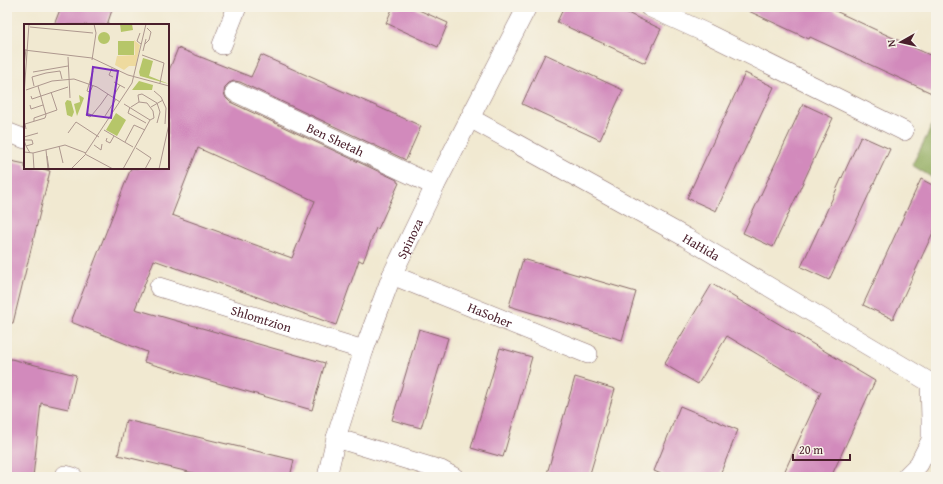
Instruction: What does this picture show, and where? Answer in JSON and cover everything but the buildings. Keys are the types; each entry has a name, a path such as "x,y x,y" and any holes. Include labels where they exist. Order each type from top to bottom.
{"street":[{"path":"222,45 237,7"},
{"path":"649,7 706,33 904,131"},
{"name":"Spinoza","path":"327,477 336,438 364,350 392,275 470,118 520,9"},
{"name":"Ben Shetah","path":"235,92 435,186"},
{"name":"HaHida","path":"470,118 687,238 933,384 931,440 919,464 907,476 909,477"},
{"path":"7,132 24,139"},
{"name":"HaSoher","path":"392,275 588,354"},
{"name":"Shlomtzion","path":"159,287 364,350"},
{"path":"336,438 441,470 454,477"}],"green space":[{"path":"936,118 936,180 912,165"}]}
